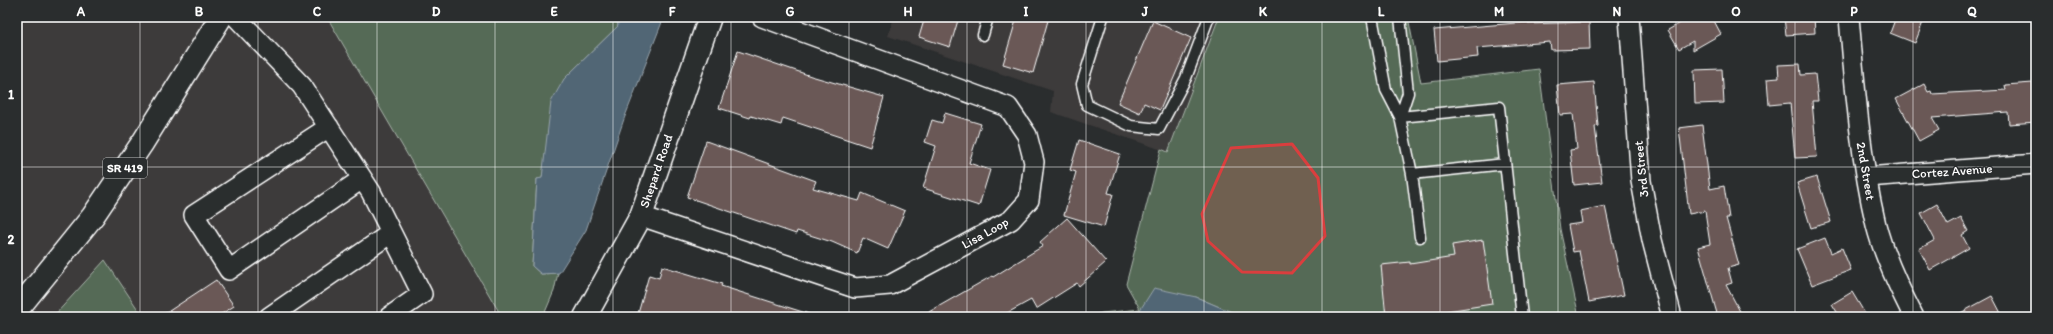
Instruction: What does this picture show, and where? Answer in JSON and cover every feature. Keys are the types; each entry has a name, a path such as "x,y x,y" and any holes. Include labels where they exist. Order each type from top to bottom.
{"main road":[{"name":"SR 419","path":"17,310 93,216 143,142 221,17"},
{"name":"Shepard Road","path":"585,317 641,216 710,17"}],"street":[{"path":"236,17 302,86 362,179 391,233 422,294 389,317"},
{"name":"Lisa Loop","path":"641,216 855,288 890,285 1011,220 1030,200 1034,162 1027,135 1008,107 762,17"},
{"name":"3rd Street","path":"1629,17 1641,181 1652,240 1672,317"},
{"name":"2nd Street","path":"1849,17 1859,128 1876,225 1896,280 1914,317"},
{"path":"329,127 194,215 229,270 362,179"},
{"name":"Cortez Avenue","path":"1868,177 2036,164"},
{"path":"269,317 391,233"}],"lane":[{"path":"983,35 988,17"},
{"path":"1103,17 1082,84 1087,106 1131,126 1159,129 1186,78 1209,17"},
{"path":"1372,17 1386,90 1400,117 1412,174 1420,237"},
{"path":"1400,17 1408,93 1400,117"},
{"path":"1400,117 1499,107 1522,317"},
{"path":"1412,174 1505,164"}],"highlighted area":[{"path":"1292,144 1318,178 1325,236 1292,273 1242,272 1208,241 1202,214 1231,148"}],"shaded area":[{"path":"17,17 211,17 85,212 17,295"},
{"path":"250,17 327,17 502,317 405,317 427,301 431,290 405,234 376,180 310,81"},
{"path":"894,17 1219,17 1168,152 1051,112 1053,91 888,36"},
{"path":"228,23 293,92 315,125 189,208 185,220 221,275 235,277 359,192 379,231 253,317 143,317 105,260 53,317 23,317"},
{"path":"325,140 349,177 233,257 207,217"},
{"path":"387,246 410,292 374,317 284,317"}],"green space":[{"path":"327,17 617,17 618,26 564,79 547,146 542,179 537,179 532,266 541,274 558,273 554,291 543,317 502,317"},
{"path":"1219,17 1408,17 1421,83 1539,69 1560,229 1579,317 1243,317 1196,297 1140,310 1140,317 1087,317 1102,313 1140,309 1126,284 1161,149 1168,152"},
{"path":"105,260 143,317 53,317"}],"water":[{"path":"617,17 664,17 624,119 586,230 559,273 541,274 532,266 537,179 542,178 551,102 564,79 618,26"},
{"path":"1154,288 1196,297 1243,317 1140,317 1140,310"}],"building":[{"path":"925,17 959,17 950,47 919,37"},
{"path":"1017,17 1049,17 1033,73 1003,64"},
{"path":"1691,17 1712,17 1721,34 1693,50 1693,41 1679,49 1668,30"},
{"path":"1784,17 1814,17 1815,33 1786,35"},
{"path":"1896,17 1925,17 1915,43 1890,33"},
{"path":"1153,21 1191,38 1160,110 1144,103 1140,113 1118,103"},
{"path":"1528,22 1528,24 1589,22 1590,49 1551,50 1550,42 1477,48 1478,57 1437,61 1434,30"},
{"path":"738,51 811,76 884,97 870,147 783,118 781,125 751,116 750,118 719,108"},
{"path":"1800,64 1801,75 1815,74 1818,101 1812,101 1817,157 1795,158 1790,103 1769,105 1767,79 1779,78 1778,65"},
{"path":"1722,69 1724,103 1695,104 1694,70"},
{"path":"1594,82 1598,126 1595,127 1602,182 1574,185 1570,150 1577,149 1573,114 1560,115 1557,85"},
{"path":"2033,83 2034,96 2036,96 2036,122 2009,124 2008,112 1932,118 1939,130 1919,141 1896,99 1924,84 1928,92 1931,91 1932,94 2006,90 2005,85"},
{"path":"945,113 981,124 969,163 990,170 979,206 923,188 936,146 925,142 932,120 942,123"},
{"path":"1702,125 1710,189 1724,186 1729,218 1726,218 1739,265 1728,268 1732,283 1726,285 1743,317 1718,317 1698,247 1710,244 1705,211 1689,214 1679,128"},
{"path":"1079,140 1120,154 1108,193 1113,194 1104,227 1064,215 1076,172 1070,170"},
{"path":"706,141 816,181 813,188 859,201 862,193 905,211 888,249 863,238 857,253 832,242 797,231 796,234 687,197"},
{"path":"1817,177 1831,222 1811,228 1797,183"},
{"path":"1937,204 1948,225 1961,218 1968,231 1962,235 1969,248 1930,270 1919,249 1935,240 1921,213"},
{"path":"1605,206 1624,295 1589,302 1579,251 1573,252 1568,225 1582,223 1580,211"},
{"path":"1067,218 1106,262 1079,286 1077,283 1036,309 1031,300 1000,317 920,317 992,276 993,277 1043,246 1040,242"},
{"path":"1825,238 1831,253 1842,248 1851,270 1812,285 1797,249"},
{"path":"1483,240 1492,304 1447,311 1448,317 1386,317 1381,265 1410,262 1410,264 1454,257 1452,245"},
{"path":"662,266 722,284 721,286 809,314 808,317 637,317 649,275 659,278"},
{"path":"216,280 234,306 217,317 160,317"},
{"path":"1852,292 1867,317 1840,317 1832,304"},
{"path":"1992,296 2003,317 1953,317"}]}
